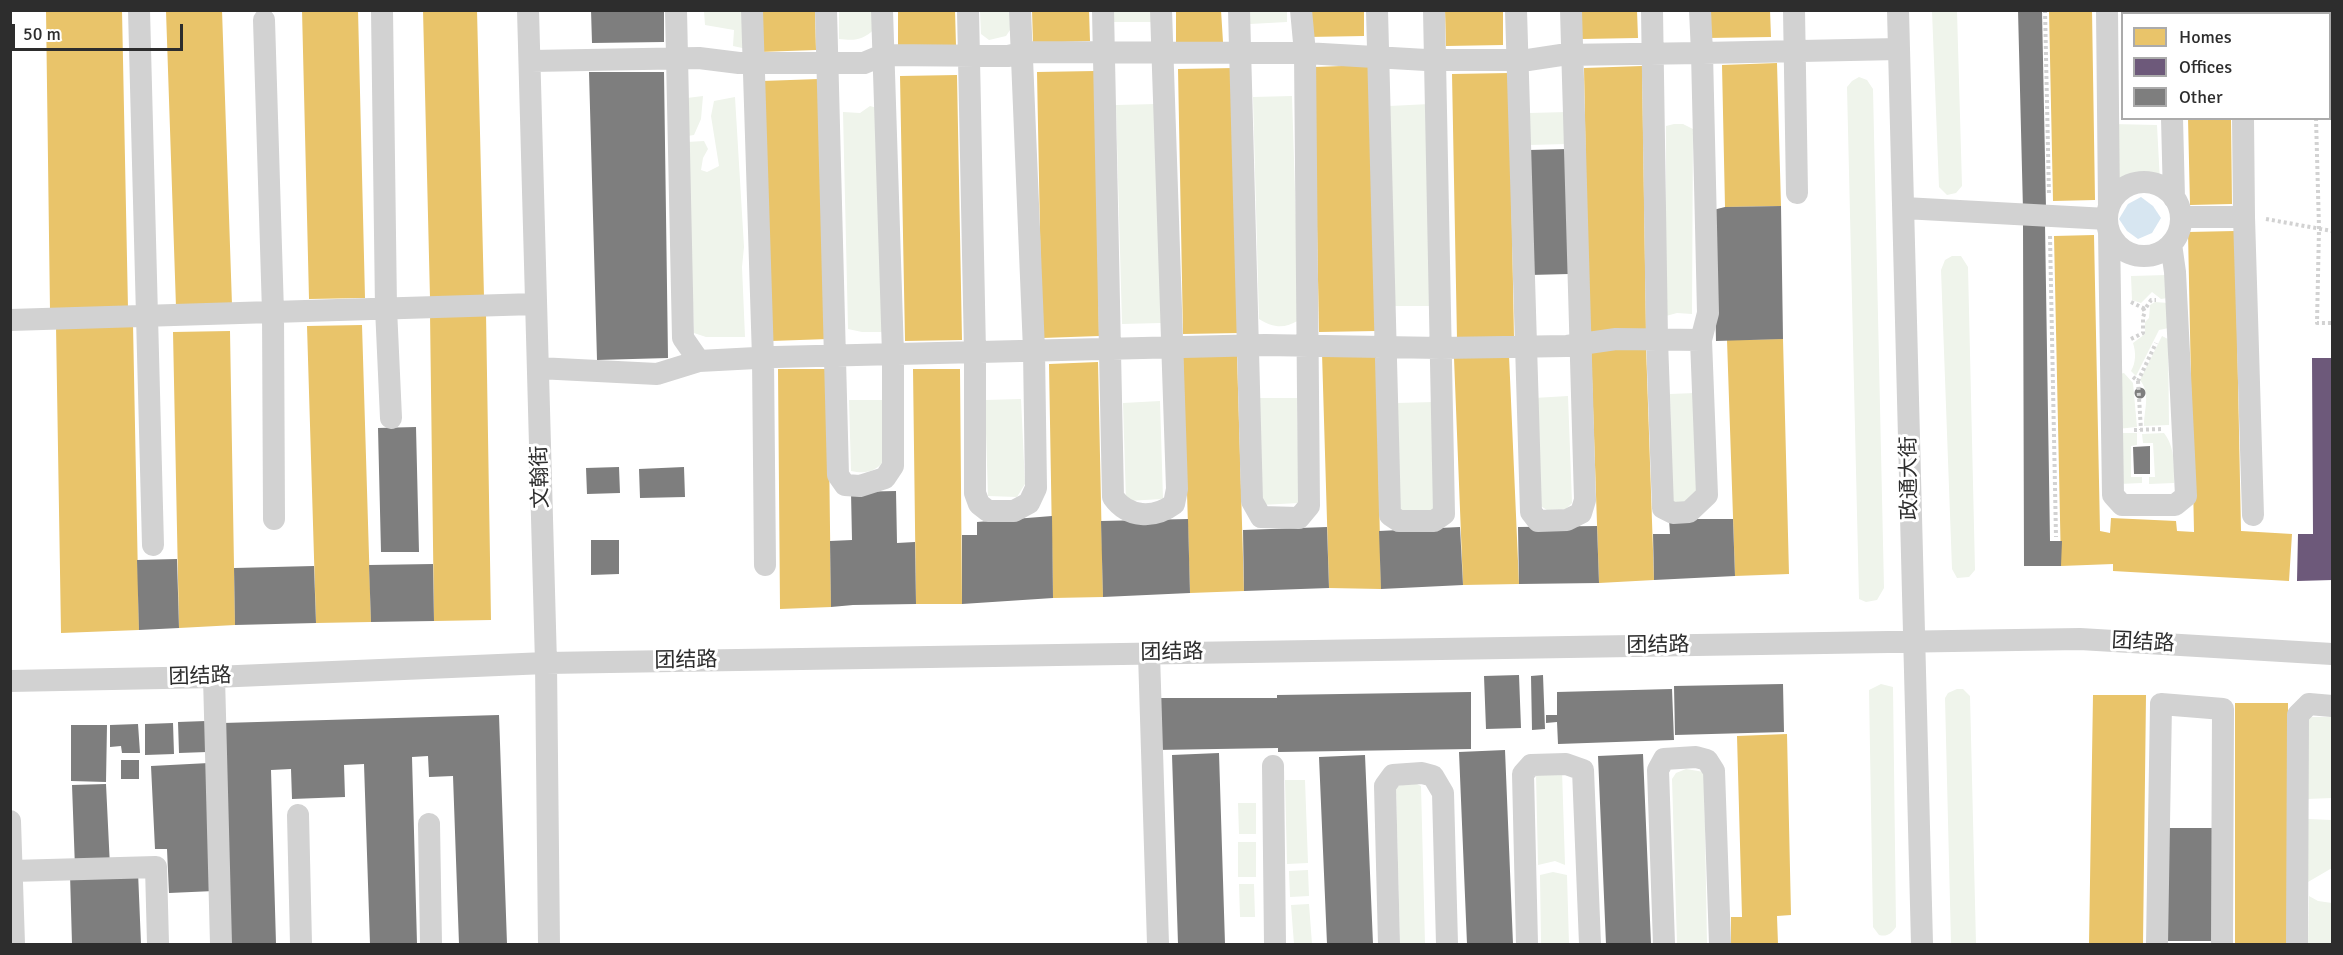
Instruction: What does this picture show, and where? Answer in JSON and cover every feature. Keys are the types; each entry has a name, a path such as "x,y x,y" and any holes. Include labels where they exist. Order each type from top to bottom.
{"street":[{"path":"139,10 153,545"},
{"path":"382,10 386,308 391,418"},
{"name":"文翰街","path":"528,10 546,663 549,945"},
{"path":"676,10 683,338 699,361"},
{"path":"752,10 763,358 765,565"},
{"path":"826,10 837,356 838,475 845,485 860,486 885,478 893,465 893,354 882,10"},
{"path":"968,10 975,352 975,493 979,504 988,511 1014,511 1029,503 1036,488 1034,350 1020,10"},
{"path":"1103,10 1112,348 1113,497 1120,507 1132,514 1164,512 1174,504 1177,489 1161,10"},
{"path":"1239,10 1252,501 1261,517 1299,518 1308,506 1305,53 1301,10"},
{"path":"1377,10 1390,515 1399,521 1434,521 1444,514 1434,10"},
{"path":"1516,10 1531,512 1538,521 1567,520 1581,513 1585,500 1571,10"},
{"path":"1652,10 1657,340 1663,508 1673,513 1689,512 1707,495 1701,340 1708,313 1700,10"},
{"path":"1794,10 1797,193"},
{"name":"政通大街","path":"1898,10 1913,642 1923,945"},
{"path":"2107,10 2113,495 2122,505 2175,505 2186,496 2178,332 2170,244"},
{"path":"264,20 273,312 274,519"},
{"path":"531,61 676,58 753,63 864,63 883,55 1008,56 1022,53 1305,53 1435,60 1518,60 1572,55 1899,50"},
{"path":"2172,120 2177,208 2180,229 2170,244 2156,254 2133,255 2114,241 2108,219 2120,192 2137,183 2161,186 2177,208 2244,217"},
{"path":"2243,120 2253,515"},
{"path":"1904,208 2108,219"},
{"path":"10,320 535,304"},
{"path":"538,368 657,374 699,361 763,358 1249,345 1441,348 1579,344 1616,339 1701,340"},
{"name":"团结路","path":"10,681 214,677 546,663 2080,639 2332,654"},
{"path":"1149,654 1158,945"},
{"path":"214,677 221,945"},
{"path":"2157,945 2160,704 2223,709 2222,945"},
{"path":"2297,945 2298,715 2309,704 2332,706"},
{"path":"1665,945 1658,770 1664,759 1696,757 1707,760 1714,771 1720,945"},
{"path":"1527,945 1523,774 1531,765 1566,764 1583,770 1590,945"},
{"path":"1273,766 1275,945"},
{"path":"1389,945 1385,786 1393,775 1422,773 1433,776 1443,793 1447,945"},
{"path":"298,815 301,945"},
{"path":"10,821 14,945"},
{"path":"429,824 430,945"},
{"path":"12,871 156,867 158,945"}],"path":[{"path":"2045,10 2056,537"},
{"path":"2316,120 2319,228 2317,323 2332,323"},
{"path":"2244,217 2276,220 2332,231"},
{"path":"2143,308 2145,309 2151,300 2176,301"},
{"path":"2128,301 2143,308"},
{"path":"2128,338 2133,340 2143,333 2145,312 2143,308"},
{"path":"2142,430 2138,381 2161,334 2178,332"},
{"path":"2127,369 2138,381"},
{"path":"2112,431 2182,428"}],"shaded area":[{"path":"704,11 745,11 747,49 733,46 734,30 705,25"},
{"path":"839,11 874,11 875,29 858,39 839,39"},
{"path":"980,11 1012,11 1012,27 1006,36 989,40 981,34"},
{"path":"1111,11 1152,11 1152,22 1112,22"},
{"path":"1250,11 1287,11 1287,22 1250,24"},
{"path":"1932,11 1957,11 1962,186 1956,193 1947,195 1939,187"},
{"path":"1859,77 1867,80 1873,89 1884,588 1877,600 1866,602 1859,599 1847,87"},
{"path":"703,96 701,119 694,135 687,136 687,98"},
{"path":"1292,96 1299,320 1289,325 1279,326 1259,319 1253,97"},
{"path":"735,97 744,247 742,267 745,337 706,337 694,333 687,142 704,141 708,149 703,158 701,170 707,172 719,166 711,116 714,101"},
{"path":"1156,104 1161,323 1122,324 1116,105"},
{"path":"1430,104 1432,306 1393,306 1389,106"},
{"path":"870,106 877,108 882,332 848,329 843,112 860,113"},
{"path":"1567,112 1567,144 1529,145 1529,113"},
{"path":"1683,124 1693,129 1692,314 1677,313 1666,316 1666,126"},
{"path":"2113,124 2157,125 2160,182 2147,178 2136,178 2114,187"},
{"path":"2141,197 2153,206 2161,218 2152,233 2138,239 2127,231 2119,219 2128,204"},
{"path":"1952,256 1961,256 1968,267 1975,570 1969,577 1957,578 1952,569 1941,270 1945,260"},
{"path":"2167,275 2168,298 2161,299 2152,292 2141,303 2132,300 2131,276"},
{"path":"2155,302 2168,303 2169,328 2159,330 2136,376 2131,371 2135,357 2133,343 2145,334 2145,322 2149,318 2150,305"},
{"path":"2162,336 2168,339 2169,425 2144,426 2146,396 2140,380"},
{"path":"2124,373 2133,383 2137,427 2117,429 2119,374"},
{"path":"1695,393 1700,488 1691,501 1672,505 1670,394"},
{"path":"1568,396 1572,503 1566,509 1547,510 1539,505 1534,398"},
{"path":"1259,398 1297,398 1299,503 1261,505"},
{"path":"1021,399 1025,484 1017,497 988,496 985,400"},
{"path":"849,400 884,400 885,460 870,471 851,471"},
{"path":"1160,401 1163,499 1126,501 1123,403"},
{"path":"1434,402 1436,511 1399,512 1396,403"},
{"path":"2118,433 2137,433 2137,445 2131,446 2131,477 2142,477 2142,483 2119,484"},
{"path":"2164,433 2172,450 2174,483 2149,484 2149,477 2155,477 2153,443 2143,443 2142,434"},
{"path":"1881,684 1893,687 1896,927 1884,936 1879,935 1873,927 1869,690"},
{"path":"1963,689 1970,696 1976,944 1951,944 1945,698 1948,693"},
{"path":"2306,717 2332,717 2332,798 2307,799"},
{"path":"1686,769 1704,772 1707,944 1677,944 1672,779 1676,773"},
{"path":"1562,770 1565,865 1555,861 1538,865 1536,774"},
{"path":"1285,780 1305,780 1308,863 1287,864"},
{"path":"1415,783 1421,786 1425,944 1400,944 1396,786"},
{"path":"1238,803 1256,803 1256,834 1239,834"},
{"path":"2308,819 2332,820 2332,868 2308,882"},
{"path":"1238,842 1256,842 1256,877 1238,877"},
{"path":"1308,870 1309,896 1290,897 1289,871"},
{"path":"1553,872 1567,875 1569,944 1541,944 1540,875"},
{"path":"1239,884 1254,884 1255,917 1240,917"},
{"path":"2309,896 2318,901 2332,903 2332,944 2308,944"},
{"path":"1309,904 1312,944 1294,944 1291,905"}],"building: Homes":[{"path":"46,10 122,10 128,309 50,311"},
{"path":"222,10 232,305 176,307 166,11"},
{"path":"302,10 358,10 365,298 309,299"},
{"path":"423,10 477,10 484,297 430,298"},
{"path":"758,10 815,10 816,50 759,52"},
{"path":"898,10 955,10 956,46 898,47"},
{"path":"1032,10 1089,10 1090,41 1033,43"},
{"path":"1176,10 1221,10 1223,42 1176,44"},
{"path":"1306,10 1364,10 1364,36 1307,37"},
{"path":"1445,10 1503,10 1503,45 1446,46"},
{"path":"1580,10 1637,10 1638,38 1581,39"},
{"path":"1706,10 1770,10 1771,37 1707,38"},
{"path":"2049,10 2092,10 2095,200 2053,201"},
{"path":"2185,10 2229,10 2229,12 2185,12"},
{"path":"1777,63 1781,206 1725,207 1722,65"},
{"path":"1371,65 1376,331 1319,332 1314,67"},
{"path":"1642,66 1646,332 1589,333 1584,68"},
{"path":"1235,68 1240,333 1183,334 1178,69"},
{"path":"1095,71 1099,336 1042,338 1037,72"},
{"path":"1509,73 1514,338 1457,339 1452,74"},
{"path":"957,75 962,340 905,341 900,76"},
{"path":"819,79 828,339 771,341 762,81"},
{"path":"2188,120 2231,120 2232,204 2190,205"},
{"path":"2235,231 2241,531 2292,534 2289,581 2113,571 2113,564 2061,566 2054,236 2094,235 2100,531 2110,533 2111,518 2176,521 2177,531 2194,532 2188,232"},
{"path":"430,313 486,313 491,620 434,621"},
{"path":"133,324 139,630 61,633 56,326"},
{"path":"362,325 371,622 316,623 307,326"},
{"path":"230,331 235,625 179,628 173,332"},
{"path":"1783,339 1789,574 1735,576 1727,340"},
{"path":"1646,346 1654,580 1599,583 1591,347"},
{"path":"1376,351 1381,589 1329,588 1322,353"},
{"path":"1237,355 1244,591 1190,593 1183,357"},
{"path":"1509,355 1519,584 1463,585 1454,358"},
{"path":"1098,362 1103,597 1053,598 1049,364"},
{"path":"778,369 828,369 831,607 780,609"},
{"path":"913,369 960,369 962,604 916,604"},
{"path":"2093,695 2146,695 2143,944 2089,944"},
{"path":"2235,703 2288,703 2287,944 2235,944"},
{"path":"1787,734 1791,915 1777,916 1778,944 1731,944 1731,917 1742,917 1737,736"}],"building: Offices":[{"path":"2312,358 2332,358 2332,580 2297,581 2298,534 2313,534"}],"building: Other":[{"path":"591,10 664,10 664,42 592,43"},
{"path":"2018,10 2042,10 2046,209 2023,210"},
{"path":"589,72 664,72 668,358 597,360"},
{"path":"1568,149 1569,274 1530,275 1529,150"},
{"path":"1781,206 1783,339 1716,341 1713,210 1725,207"},
{"path":"2045,224 2050,541 2062,541 2061,566 2024,566 2023,225"},
{"path":"2140,388 2144,389 2144,397 2140,398 2136,397 2135,393 2136,389"},
{"path":"416,427 419,552 381,552 378,428"},
{"path":"2150,446 2150,474 2134,474 2133,447"},
{"path":"619,467 620,493 587,494 586,468"},
{"path":"684,467 685,497 640,498 639,469"},
{"path":"896,491 897,543 915,542 916,604 831,607 830,541 852,540 851,492"},
{"path":"1052,516 1053,598 962,604 962,535 977,535 977,522"},
{"path":"1188,519 1190,593 1103,597 1101,521"},
{"path":"1669,519 1733,519 1735,576 1654,580 1653,534 1670,534"},
{"path":"1597,526 1599,583 1519,584 1518,527"},
{"path":"1327,527 1329,588 1244,591 1243,530"},
{"path":"1460,527 1463,585 1381,589 1379,531"},
{"path":"591,540 619,540 619,574 591,575"},
{"path":"177,559 179,628 139,630 137,560"},
{"path":"433,564 434,621 371,622 369,565"},
{"path":"314,566 316,623 235,625 234,568"},
{"path":"1519,675 1521,728 1486,729 1484,676"},
{"path":"1543,675 1545,729 1532,730 1531,676"},
{"path":"1783,684 1784,732 1675,735 1674,686"},
{"path":"1672,689 1674,740 1558,744 1557,722 1546,723 1546,715 1557,715 1557,692"},
{"path":"1471,692 1471,749 1278,752 1278,748 1155,750 1154,698 1277,698 1277,695"},
{"path":"499,715 507,944 459,944 453,776 429,777 428,756 412,757 417,944 370,944 364,764 344,765 345,797 292,799 291,769 271,770 276,944 230,944 223,723"},
{"path":"206,721 207,752 179,753 178,722"},
{"path":"173,723 174,754 145,755 145,724"},
{"path":"138,724 140,753 122,753 121,746 110,747 110,725"},
{"path":"71,725 107,725 106,782 71,781"},
{"path":"1505,750 1513,944 1467,944 1459,752"},
{"path":"1219,753 1225,944 1178,944 1172,755"},
{"path":"1643,754 1651,944 1606,944 1598,756"},
{"path":"1365,755 1373,944 1327,944 1319,757"},
{"path":"121,760 139,760 139,779 121,779"},
{"path":"209,763 214,891 169,893 167,849 155,849 151,766"},
{"path":"106,784 110,867 75,868 72,785"},
{"path":"2163,828 2216,828 2215,941 2163,941"},
{"path":"138,872 141,944 72,944 70,874"}]}
